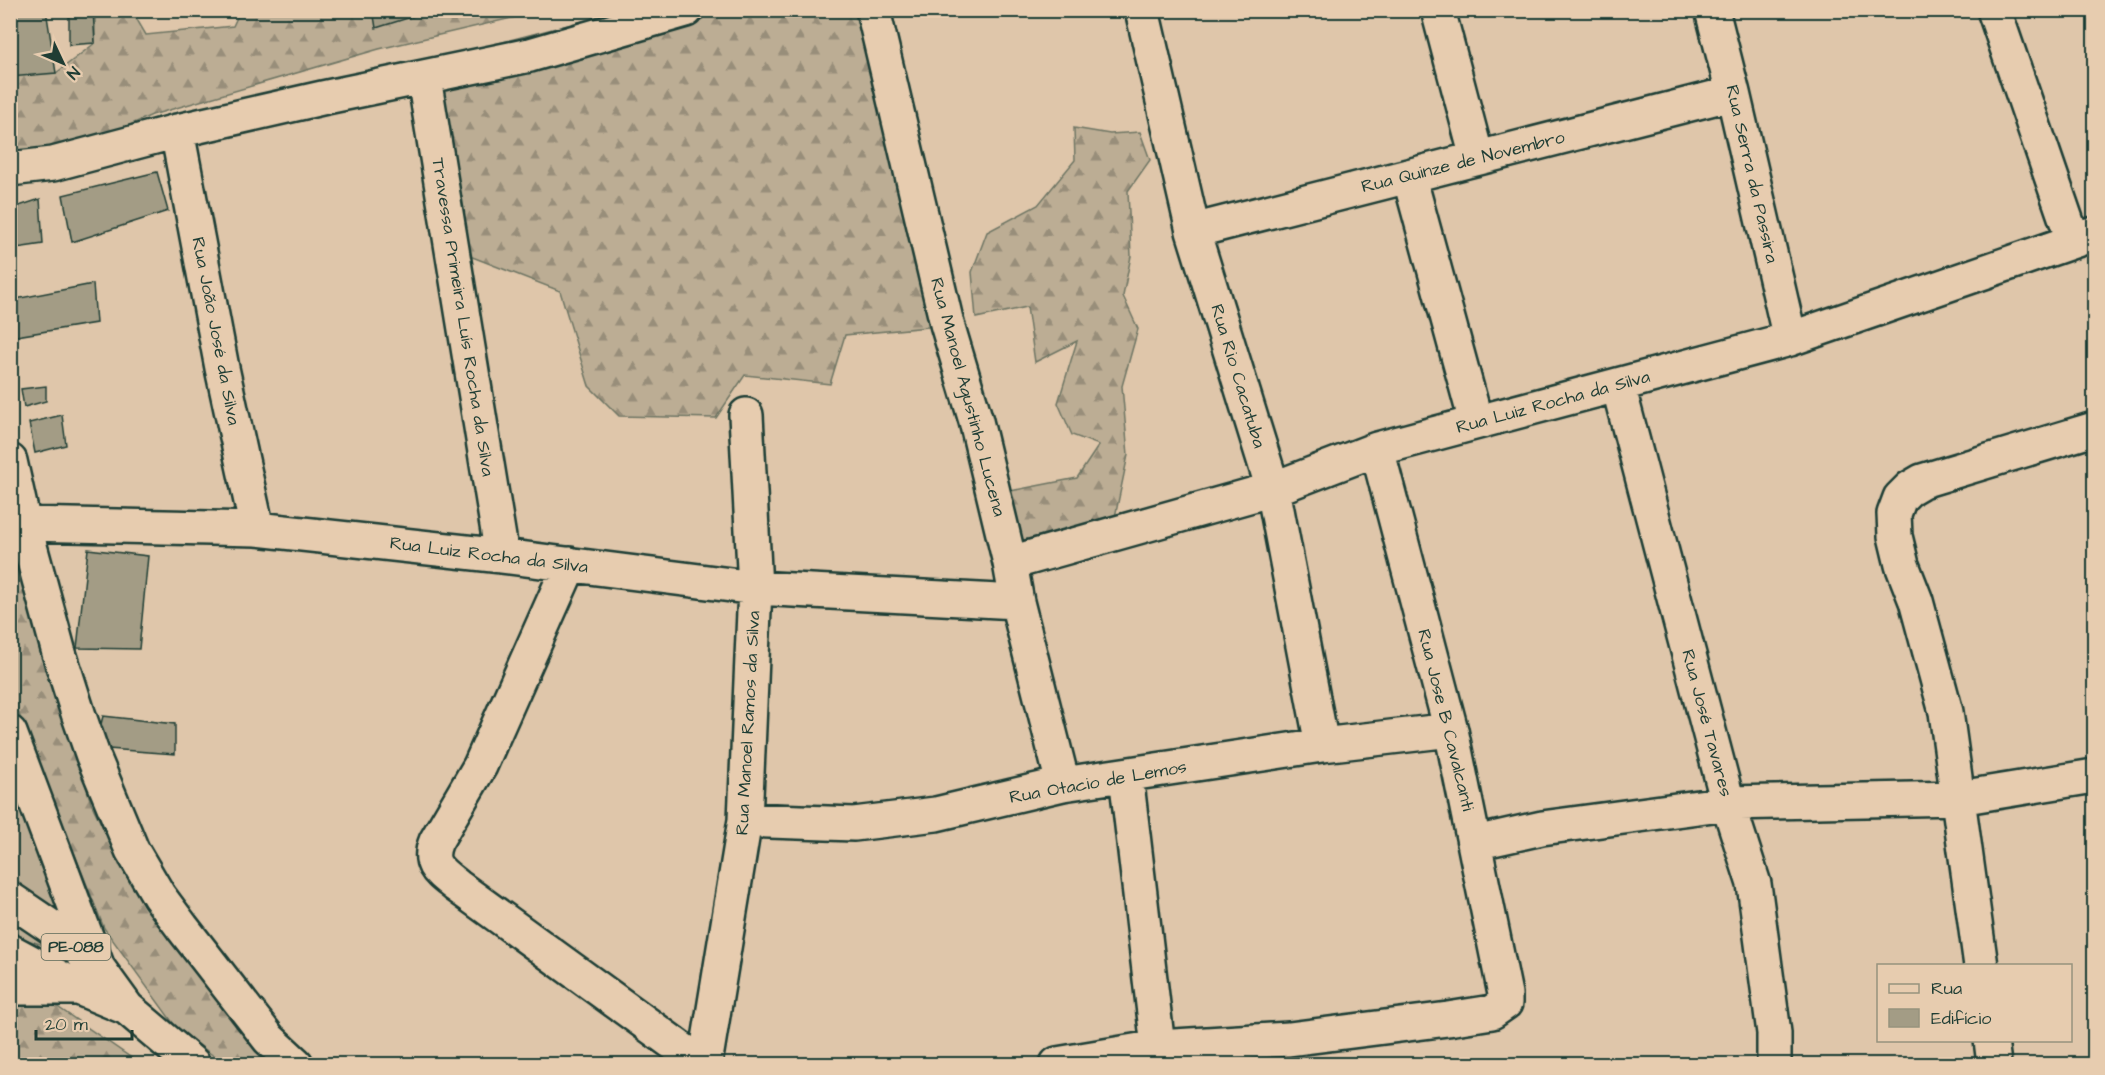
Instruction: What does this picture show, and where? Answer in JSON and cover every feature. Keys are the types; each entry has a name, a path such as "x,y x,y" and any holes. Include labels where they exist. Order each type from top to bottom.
{"street":[{"path":"10,169 53,164 177,131 530,55 686,10"},
{"name":"Rua Manoel Agustinho Lucena","path":"873,10 947,324 976,421 1017,602 1063,784"},
{"name":"Rua Rio Cacatuba","path":"1142,10 1193,231 1274,489 1322,745"},
{"path":"1438,10 1477,158"},
{"name":"Rua Serra da Passira","path":"1712,10 1790,339"},
{"path":"1994,10 2084,237"},
{"name":"Travessa Primeira Luís Rocha da Silva","path":"424,78 502,556"},
{"name":"Rua Quinze de Novembro","path":"1193,231 1733,93"},
{"name":"Rua João José da Silva","path":"177,131 222,368 258,529"},
{"path":"1409,176 1476,422"},
{"name":"Rua Luiz Rocha da Silva","path":"1010,563 1274,489 1377,449 1790,339 2084,237"},
{"name":"Rua José Tavares","path":"1618,385 1728,803 1755,884 1773,1033 1774,1065"},
{"name":"Rua Manoel Ramos da Silva","path":"704,1065 745,820 755,588 746,415"},
{"path":"1981,964 1946,712 1916,601 1902,565 1895,536 1894,514 1900,498 1922,481 2094,429"},
{"name":"Rua Jose B Cavalcanti","path":"1289,1052 1492,1011 1503,1006 1506,999 1450,730 1377,449"},
{"path":"10,461 24,524 59,653 93,756 132,850 159,896 182,927 269,1039 296,1065"},
{"name":"Rua Luiz Rocha da Silva","path":"24,524 258,529 570,564 755,588 1017,602"},
{"path":"570,564 480,766 436,841 432,850 432,860 441,873 704,1065"},
{"name":"Rua Otacio de Lemos","path":"745,820 854,824 936,814 1063,784 1322,745 1450,730"},
{"path":"10,733 89,978 10,988"},
{"path":"1126,775 1158,1047"},
{"path":"1475,843 1542,828 1728,803 1959,798 2094,776"},
{"name":"PE-088","path":"10,899 66,937 89,978"},
{"name":"PE-088","path":"10,951 89,978 193,1065"},
{"path":"1991,1042 1994,1065"},
{"path":"1057,1065 1158,1047 1289,1052"}],"green space":[{"path":"95,11 132,11 146,35 233,26 240,11 542,11 379,49 152,115 63,155 11,152 10,74 56,73 95,43"},
{"path":"622,11 867,11 938,326 845,335 830,384 745,375 716,418 619,416 589,386 560,291 462,253 437,59"},
{"path":"1074,128 1110,134 1140,132 1150,160 1128,191 1131,256 1123,296 1138,329 1122,386 1128,455 1115,517 1004,545 1000,493 1077,478 1099,445 1072,435 1058,403 1077,341 1035,362 1027,307 976,318 972,272 987,232 1038,205 1075,160"},
{"path":"10,547 42,640 91,803 132,887 214,975 270,1056 270,1064 224,1064 176,1027 104,928 11,694"},
{"path":"11,768 64,916 11,884"},
{"path":"11,918 50,947 11,935"},
{"path":"33,990 142,1064 11,1064 11,1005"}],"building":[{"path":"10,10 46,10 56,73 10,77"},
{"path":"69,10 93,10 95,43 69,45"},
{"path":"373,10 424,10 424,13 376,28"},
{"path":"157,172 168,211 72,242 63,195"},
{"path":"40,199 43,244 10,249 10,209"},
{"path":"93,284 96,323 10,337 10,300"},
{"path":"46,386 46,401 24,407 21,389"},
{"path":"62,415 66,445 35,453 29,423"},
{"path":"88,549 148,556 139,649 77,648"},
{"path":"103,716 175,724 175,754 95,748"}]}
